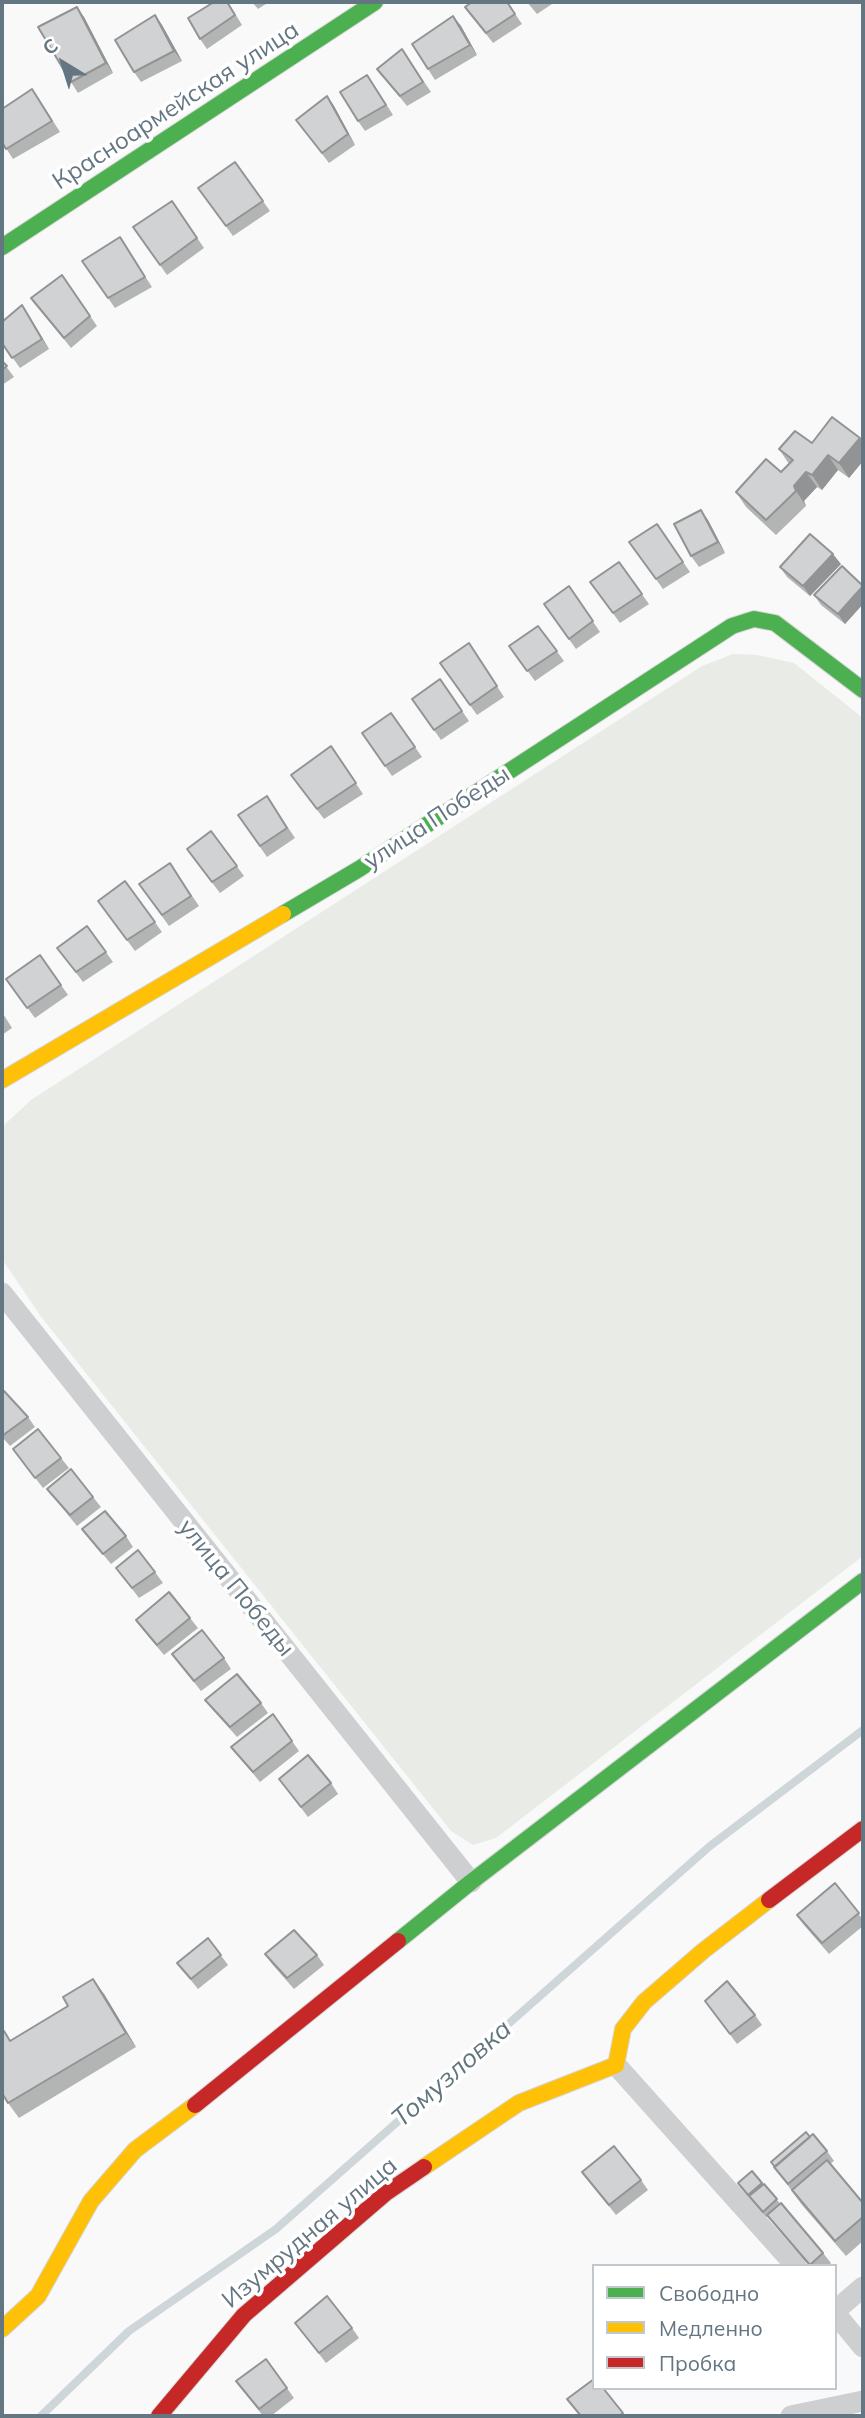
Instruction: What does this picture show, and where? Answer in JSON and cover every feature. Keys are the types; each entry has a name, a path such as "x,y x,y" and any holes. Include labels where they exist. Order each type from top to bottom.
{"street":[{"name":"Красноармейская улица","path":"2,247 375,2"},
{"name":"улица Победы","path":"2,1080 359,869 732,626 754,619 775,623 863,690"},
{"name":"улица Победы","path":"2,1293 471,1882"},
{"path":"2,2329 38,2296 91,2201 135,2150 182,2116 471,1882 863,1581"},
{"path":"794,2264 616,2064 623,2029 644,2001 703,1951 863,1829"},
{"name":"Изумрудная улица","path":"159,2416 244,2315 386,2193 519,2103 616,2064"},
{"path":"837,2310 863,2287"},
{"path":"837,2314 863,2347"},
{"path":"791,2416 863,2401"}],"shaded area":[{"path":"733,654 757,655 794,663 863,718 863,1556 496,1838 473,1845 451,1831 42,1318 2,1259 2,1127 31,1100 702,666"}],"building":[{"path":"214,2 227,2 235,15 200,39 188,18"},
{"path":"472,2 507,2 515,14 486,33 465,7"},
{"path":"77,7 106,63 71,82 38,27"},
{"path":"155,15 174,51 134,72 115,40"},
{"path":"453,16 470,45 428,69 412,44"},
{"path":"402,49 423,82 400,96 377,69"},
{"path":"367,75 386,105 358,121 340,92"},
{"path":"32,89 52,121 6,149 2,142 2,109"},
{"path":"327,96 348,134 322,153 296,120"},
{"path":"235,162 263,201 226,226 198,188"},
{"path":"172,201 197,238 160,265 133,227"},
{"path":"120,237 145,277 108,298 82,261"},
{"path":"62,275 90,316 64,338 31,298"},
{"path":"22,305 42,339 12,358 2,343 2,322"},
{"path":"832,417 860,438 839,463 828,455 812,475 806,472 794,486 796,491 766,520 736,492 766,459 781,472 793,460 779,449 795,431 812,443"},
{"path":"701,510 718,542 691,556 674,524"},
{"path":"657,524 683,562 656,579 629,542"},
{"path":"810,534 833,554 803,586 780,567"},
{"path":"619,562 642,594 613,613 590,582"},
{"path":"842,566 863,586 838,614 814,595"},
{"path":"569,586 593,621 569,639 544,604"},
{"path":"538,626 557,651 527,671 509,646"},
{"path":"469,643 497,686 470,705 440,663"},
{"path":"440,679 462,711 434,730 412,699"},
{"path":"391,713 415,747 385,766 362,733"},
{"path":"331,746 356,783 317,809 291,775"},
{"path":"267,796 287,828 260,846 238,815"},
{"path":"211,831 237,866 212,882 187,849"},
{"path":"170,863 191,896 162,915 139,884"},
{"path":"125,881 155,922 127,940 98,901"},
{"path":"87,926 106,952 76,972 57,948"},
{"path":"40,955 61,985 27,1008 6,979"},
{"path":"4,1391 28,1417 2,1436 2,1392"},
{"path":"38,1429 61,1458 35,1478 13,1449"},
{"path":"71,1469 93,1497 70,1515 47,1489"},
{"path":"105,1511 126,1536 103,1554 82,1529"},
{"path":"138,1550 155,1572 132,1588 116,1568"},
{"path":"169,1592 190,1618 157,1645 136,1620"},
{"path":"202,1630 224,1658 194,1681 172,1654"},
{"path":"237,1674 261,1703 230,1727 205,1700"},
{"path":"273,1714 292,1741 253,1772 231,1747"},
{"path":"308,1755 331,1783 301,1807 279,1779"},
{"path":"835,1883 859,1913 822,1943 797,1915"},
{"path":"294,1930 317,1955 287,1978 265,1954"},
{"path":"208,1938 221,1955 191,1979 177,1963"},
{"path":"93,1979 126,2033 8,2103 2,2093 2,2033 4,2031 10,2041 68,2006 63,1997"},
{"path":"727,1981 755,2015 730,2034 705,2001"},
{"path":"806,2132 810,2137 775,2167 771,2162"},
{"path":"813,2134 827,2151 788,2184 774,2167"},
{"path":"614,2146 641,2180 609,2205 582,2172"},
{"path":"827,2160 863,2203 863,2217 835,2241 792,2190"},
{"path":"752,2171 762,2183 748,2195 738,2183"},
{"path":"764,2184 777,2199 763,2212 749,2196"},
{"path":"781,2203 823,2253 809,2264 767,2215"},
{"path":"327,2296 352,2328 319,2353 295,2323"},
{"path":"266,2359 287,2388 259,2409 236,2381"},
{"path":"592,2380 592,2390 605,2390 623,2413 619,2416 581,2416 567,2399"}],"waterway":[{"name":"Томузловка","path":"41,2416 129,2331 276,2229 710,1846 863,1730"}],"traffic: fast":[{"path":"2,247 375,2"},
{"path":"283,914 359,869 732,626 754,619 775,623 863,690"},
{"path":"398,1941 863,1581"}],"traffic: slow":[{"path":"2,1080 283,914"},
{"path":"424,2167 519,2103 616,2065 623,2029 644,2002 703,1951 769,1900"},
{"path":"2,2329 38,2296 91,2201 135,2150 195,2105"}],"traffic: jam":[{"path":"769,1900 863,1829"},
{"path":"195,2105 398,1941"},
{"path":"159,2416 244,2315 386,2193 424,2167"}]}
